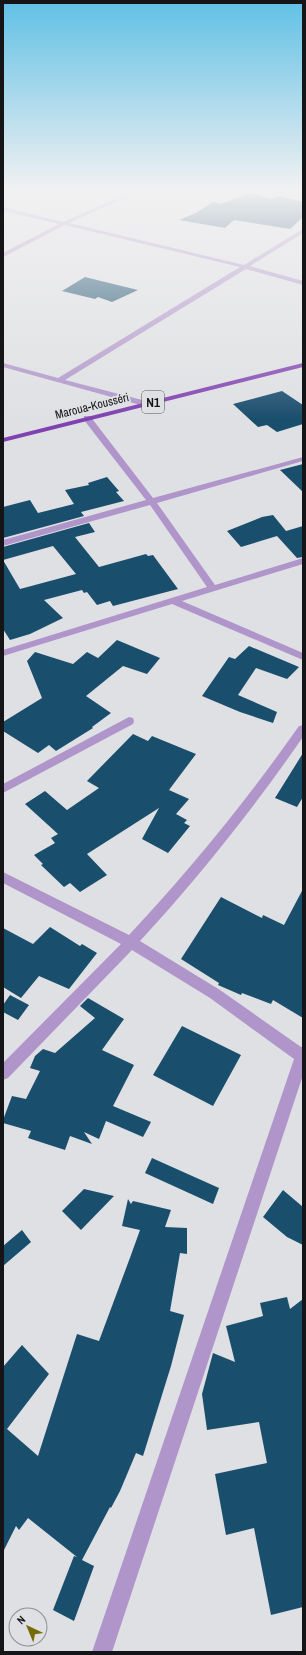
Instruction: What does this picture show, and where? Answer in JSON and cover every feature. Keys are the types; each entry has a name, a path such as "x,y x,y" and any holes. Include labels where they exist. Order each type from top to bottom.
{"highway":[{"name":"Maroua-Kousséri","path":"3,440 303,365"}],"street":[{"path":"59,381 243,266"},
{"path":"244,266 303,283"},
{"path":"3,364 59,381 147,404"},
{"path":"87,418 152,502 213,589"},
{"path":"3,543 303,460"},
{"path":"3,653 303,561"},
{"path":"173,601 303,657"},
{"path":"3,790 129,721"},
{"path":"3,1073 130,942 200,865 251,803 303,730"},
{"path":"3,877 130,942 215,994 302,1055 102,1652"}],"building":[{"path":"85,277 138,290 112,302 98,297 95,299 62,291"},
{"path":"282,391 303,405 303,424 277,432 267,425 258,427 233,404"},
{"path":"303,464 303,492 280,470"},
{"path":"107,477 119,491 116,492 124,501 81,512 84,516 3,538 3,507 30,500 38,513 74,504 65,490 89,485 88,483"},
{"path":"273,515 286,531 303,526 303,557 297,558 277,536 241,547 227,531 262,517"},
{"path":"89,523 95,532 75,537 99,567 146,554 148,556 153,555 178,589 113,606 110,601 97,605 87,592 84,593 82,590 44,600 63,618 30,634 10,640 3,629 3,560 3,547","holes":["53,546 76,574 20,589 3,560"]},
{"path":"117,640 160,658 147,674 123,666 86,696 111,713 92,727 93,728 56,751 49,745 38,753 3,731 3,722 42,698 27,661 35,652 73,664 87,652 98,658"},
{"path":"249,646 299,667 287,679 256,668 238,695 277,712 273,723 240,712 202,696 229,657 235,659"},
{"path":"133,734 148,741 152,736 196,754 169,790 189,799 176,814 187,820 184,823 190,826 168,853 142,839 159,808 87,854 107,875 80,892 70,883 64,887 41,865 43,864 34,855 55,843 51,838 58,834 25,804 45,791 67,810 99,788 87,781"},
{"path":"303,753 303,797 297,807 275,798"},
{"path":"303,889 303,1018 273,1000 271,1004 242,993 241,995 218,985 219,983 181,959 221,897 262,918 263,915 284,925"},
{"path":"50,927 80,946 82,944 97,953 69,989 39,976 21,998 3,987 3,928 33,944"},
{"path":"10,995 29,1005 18,1020 3,1012 3,1005"},
{"path":"88,998 124,1019 102,1050 134,1065 113,1106 151,1122 143,1137 106,1121 99,1139 84,1132 92,1144 70,1136 65,1150 28,1138 31,1131 3,1123 3,1120 12,1096 26,1099 40,1071 30,1068 35,1056 43,1049 55,1053 95,1018 80,1006"},
{"path":"182,1026 241,1055 213,1106 153,1075"},
{"path":"152,1158 219,1188 213,1204 145,1173"},
{"path":"84,1189 114,1196 81,1230 62,1211"},
{"path":"283,1190 303,1207 303,1245 287,1237 263,1217"},
{"path":"128,1199 131,1204 133,1201 171,1210 165,1227 187,1228 187,1254 180,1253 170,1311 184,1315 171,1366 143,1456 136,1453 120,1491 82,1560 94,1566 74,1621 53,1610 74,1556 77,1557 28,1518 19,1530 16,1526 3,1552 3,1367 22,1345 49,1374 7,1429 38,1456 77,1334 99,1341 140,1230 122,1226"},
{"path":"22,1230 31,1242 3,1266 3,1246"},
{"path":"287,1297 290,1309 303,1299 303,1607 271,1615 254,1528 226,1535 215,1474 267,1463 259,1422 207,1430 202,1394 213,1353 235,1362 226,1326 263,1316 260,1303"}]}
